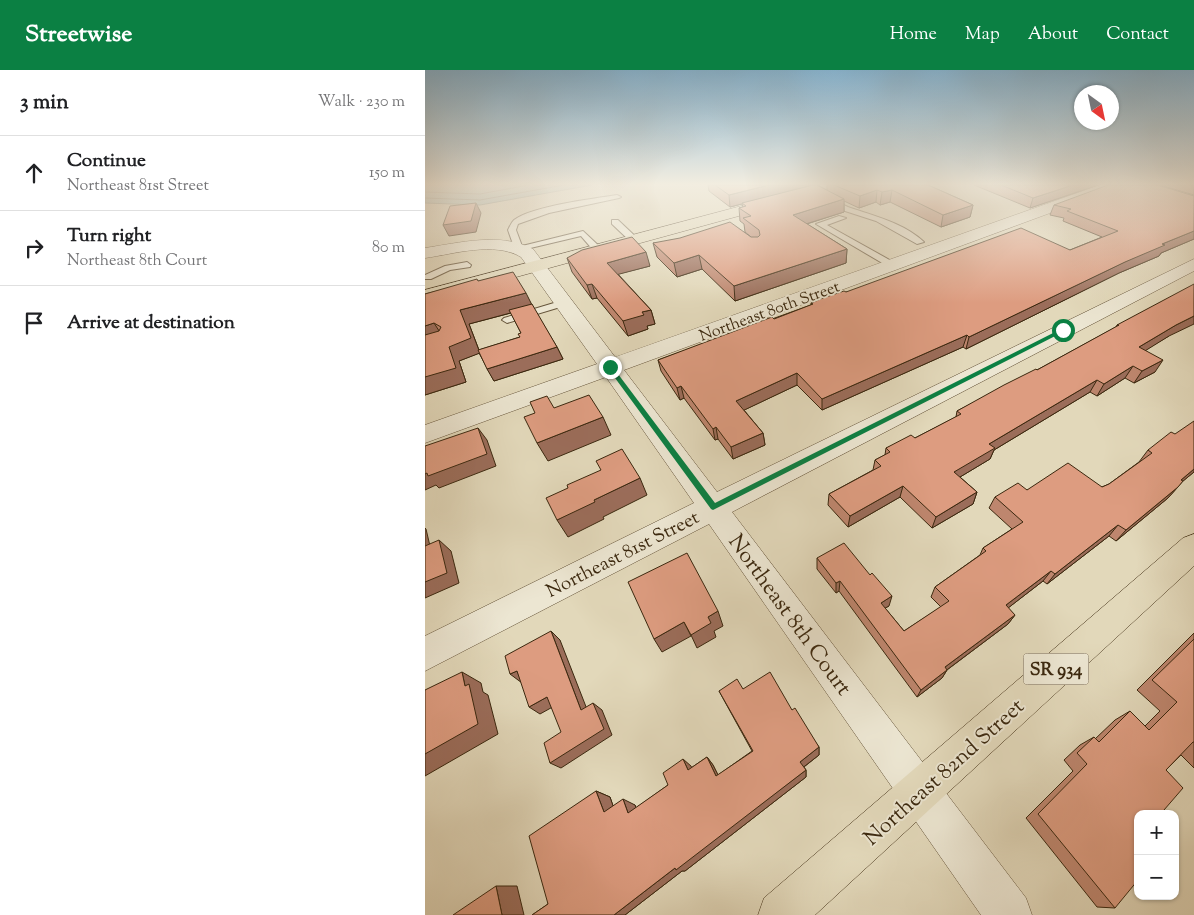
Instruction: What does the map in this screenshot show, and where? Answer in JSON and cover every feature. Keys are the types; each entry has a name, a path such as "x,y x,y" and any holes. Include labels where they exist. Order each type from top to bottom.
{"main road":[{"path":"433,294 634,240 706,224"},
{"name":"Northeast 82nd Street","path":"781,915 1194,547"}],"street":[{"name":"Northeast 80th Street","path":"425,434 1004,224"},
{"path":"425,253 488,246 520,248"},
{"name":"Northeast 8th Court","path":"520,248 569,309 1009,915"},
{"name":"Northeast 81st Street","path":"425,654 1194,264"}],"lane":[{"path":"514,224 512,230 520,248 583,233 597,250"},
{"path":"618,224 634,240"},
{"path":"821,224 892,265"},
{"path":"887,224 920,242"},
{"path":"426,277 447,268 467,265"},
{"path":"426,277 434,280 433,294"},
{"path":"507,320 569,309"}],"building":[{"path":"722,224 733,224 751,237 758,237 760,235 759,230 752,224 808,224 847,249 734,286 699,255 674,263 653,243 680,238"},
{"path":"1101,224 1194,224 1194,231 1162,244 1165,245 1125,262 969,337 967,335 822,399 797,373 736,401 763,433 731,447 716,427 713,429 681,386 677,388 658,360 772,317 774,319 813,304 811,303 823,298 846,292 1021,228 1070,250 1118,231"},
{"path":"632,237 646,252 607,263 651,310 642,312 644,315 623,321 592,284 587,285 567,258 582,250"},
{"path":"513,272 526,293 460,310 471,338 449,347 456,368 425,377 425,335 439,331 441,327 434,323 425,326 425,294 477,279 478,281"},
{"path":"1194,284 1194,316 1139,347 1163,360 1142,371 1133,366 1104,384 1097,380 989,444 995,448 954,472 977,492 936,517 903,486 850,516 829,494 881,466 875,460 890,452 886,448 911,435 915,438 961,414 957,411 1004,385 1037,370"},
{"path":"532,304 557,347 487,369 478,350 520,337 518,334 521,333 509,310"},
{"path":"589,395 603,417 537,443 524,417 535,413 530,402 547,396 554,408"},
{"path":"1194,421 1194,469 1181,480 1183,481 1178,487 1126,530 1118,525 1055,574 1051,571 1006,605 1015,615 945,667 947,670 921,690 840,581 836,583 817,558 844,543 870,575 872,573 892,596 881,603 904,631 949,601 935,587 986,551 983,548 1023,522 995,497 1018,483 1027,490 1068,463 1102,487 1152,453 1148,450 1171,432 1175,434"},
{"path":"478,428 487,454 428,476 427,473 425,474 425,446"},
{"path":"622,449 640,478 557,520 546,498 568,488 567,485 601,470 596,461"},
{"path":"439,540 447,573 425,582 425,546"},
{"path":"687,553 718,611 708,617 711,623 691,635 684,622 654,639 628,582"},
{"path":"551,631 581,710 593,703 604,729 550,763 544,743 561,732 547,697 529,707 517,671 510,674 505,656"},
{"path":"1194,639 1194,742 1166,770 1183,788 1164,810 1134,810 1134,885 1115,908 1038,814 1087,764 1077,753 1094,737 1099,742 1130,711 1149,730 1177,702 1152,680"},
{"path":"462,672 465,686 469,684 478,724 425,754 425,690"},
{"path":"770,672 792,710 795,708 819,747 800,762 806,770 614,915 532,915 548,904 529,836 596,791 604,812 623,799 628,813 668,785 663,773 683,759 688,770 707,757 716,776 753,751 719,691 737,679 743,689"},
{"path":"496,886 502,915 453,915"}],"route":[{"path":"610,367 713,507 1063,330"}]}
